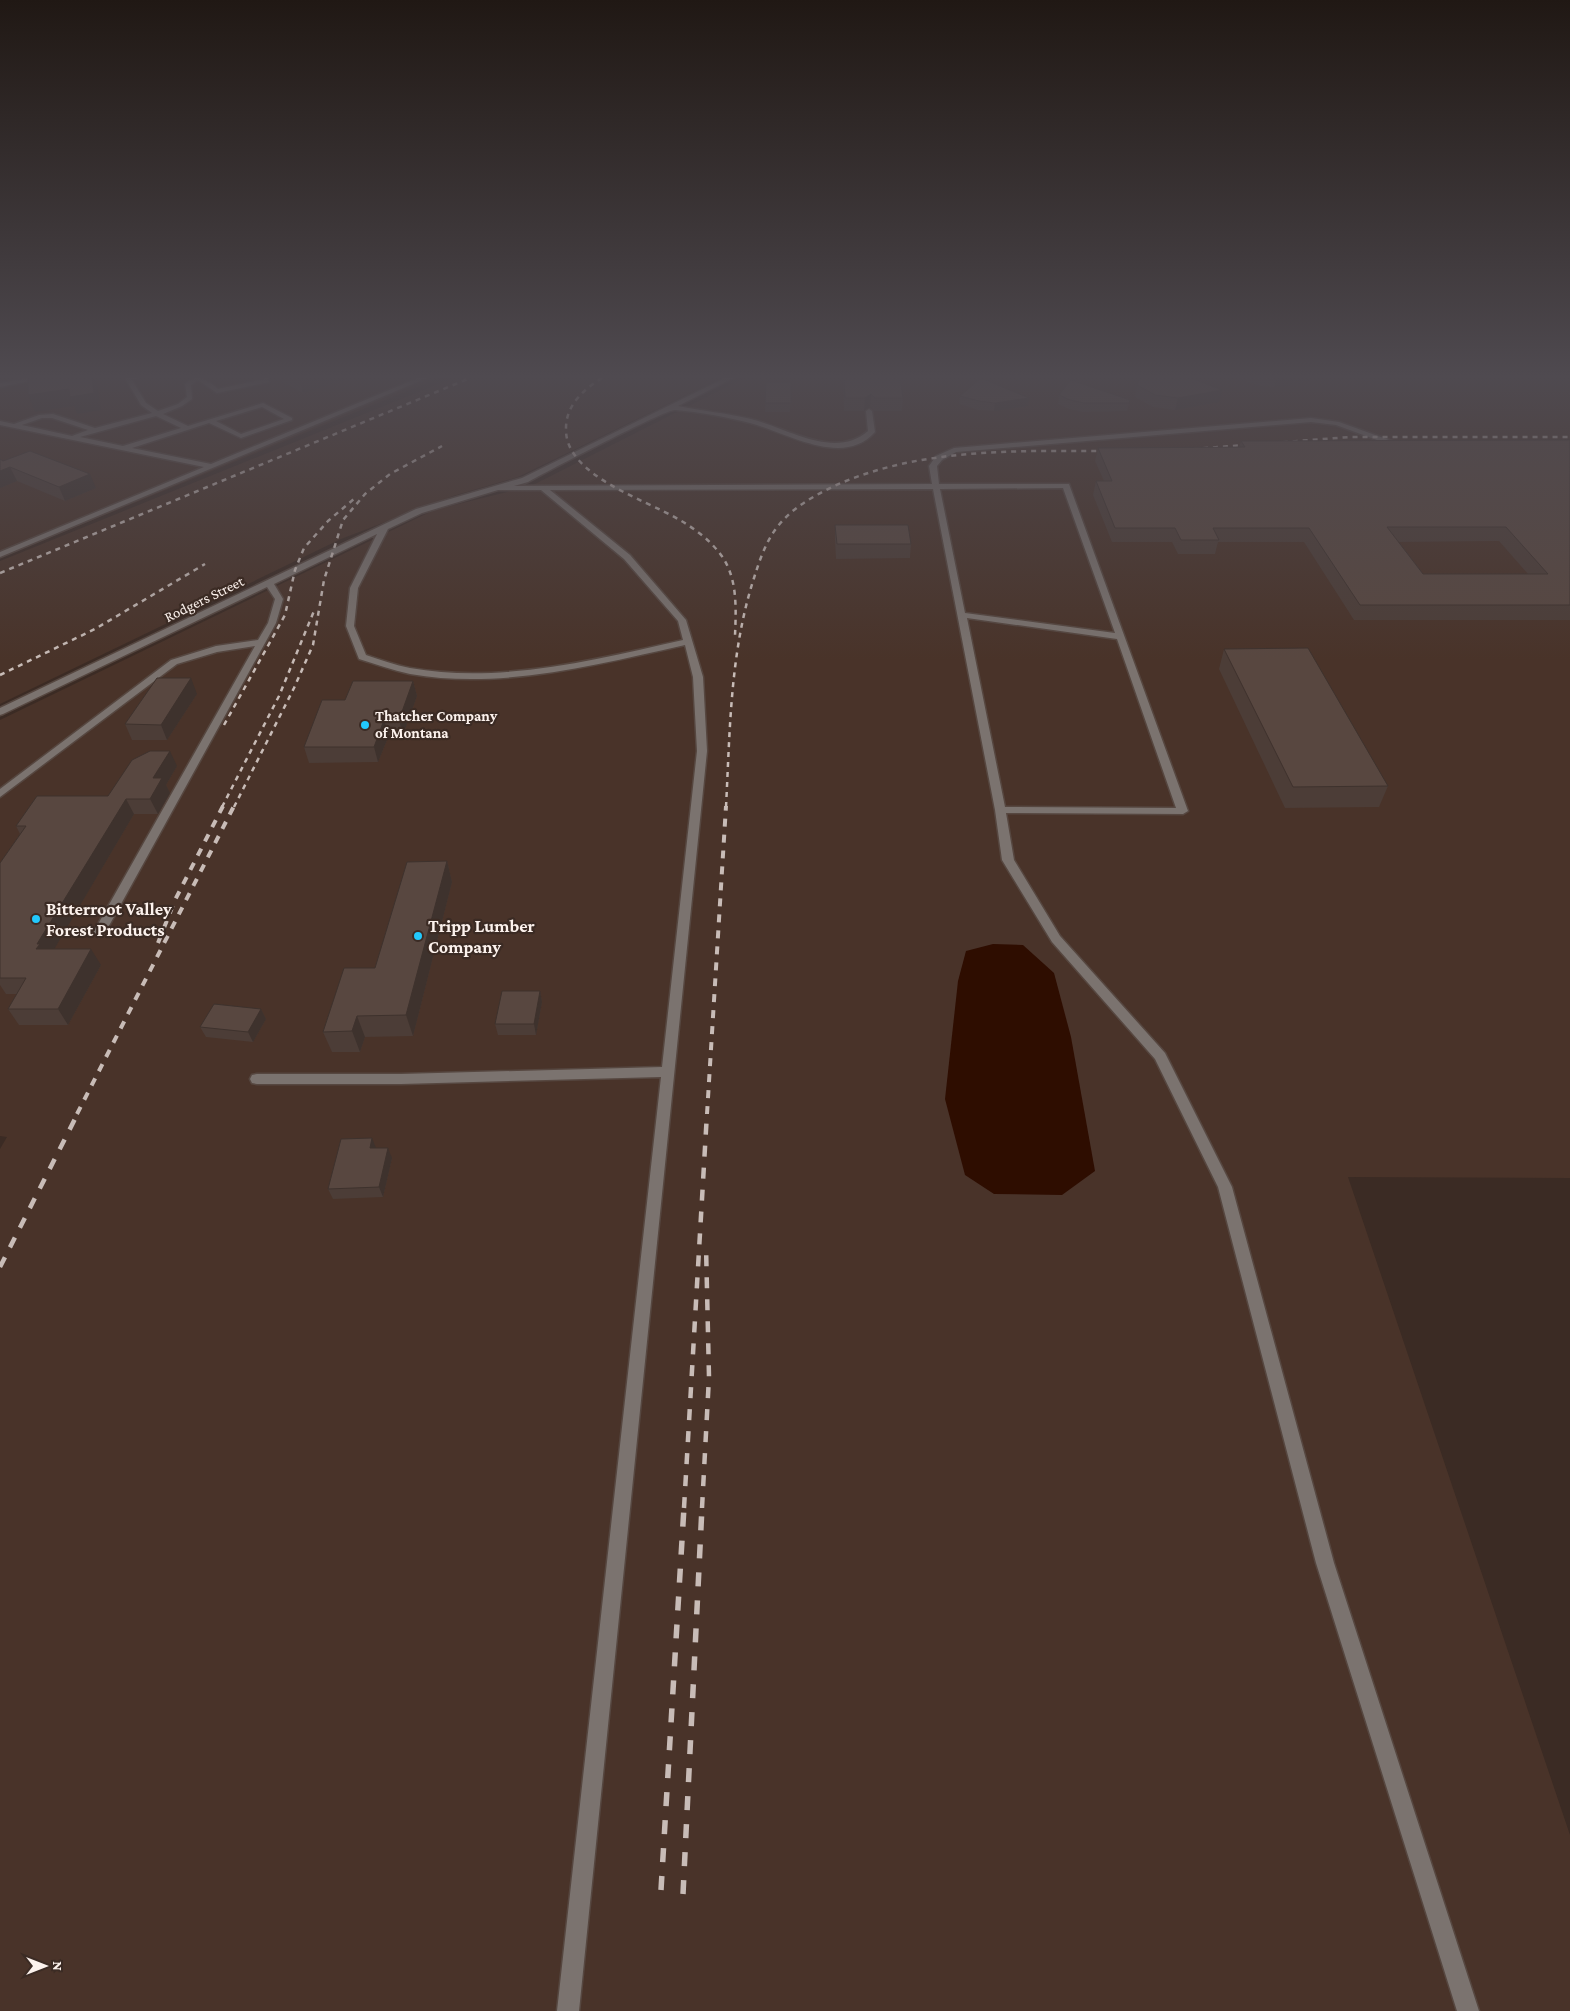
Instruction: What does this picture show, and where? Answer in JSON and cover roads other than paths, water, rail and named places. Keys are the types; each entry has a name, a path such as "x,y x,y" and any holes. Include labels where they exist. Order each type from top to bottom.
{"street":[{"path":"0,555 196,472"},
{"name":"Rodgers Street","path":"0,712 420,511 525,480 541,472"},
{"path":"934,472 1000,810 1008,860 1056,939 1160,1056 1225,1187 1324,1563 1468,2011"},
{"path":"496,488 1066,486 1183,811 1000,810"},
{"path":"543,488 627,557 682,620 698,677 702,751 568,2011"},
{"path":"385,527 368,556 354,588 350,626 362,658 416,672 491,676 590,664 688,642"},
{"path":"98,933 272,623 279,599 269,583"},
{"path":"962,615 1121,637"},
{"path":"0,794 174,662 216,649 262,642"},
{"path":"257,1079 401,1079 667,1072"}],"railway":[{"path":"0,573 244,472"},
{"path":"234,807 294,688 313,645 324,580 343,520 365,494 394,472"},
{"path":"592,472 608,484 684,523 712,544 727,564 733,584 735,594 735,636"},
{"path":"726,807 732,691 740,634 746,606 763,553 771,535 793,511 808,500 832,487 872,472"},
{"path":"224,725 285,615 295,570 304,548 328,521 355,498"},
{"path":"0,675 95,629 205,564"},
{"path":"222,807 279,696 314,611"},
{"path":"158,943 175,900 223,806"},
{"path":"77,1114 234,806"},
{"path":"707,1114 726,806"},
{"path":"0,1267 78,1113"},
{"path":"684,1508 707,1113"},
{"path":"702,1508 709,1377 706,1246"},
{"path":"661,1890 684,1507"},
{"path":"683,1894 702,1507"}],"place":[{"name":"Thatcher Company of Montana","path":"365,725"},
{"name":"Bitterroot Valley Forest Products","path":"36,919"},
{"name":"Tripp Lumber Company","path":"418,936"}]}
